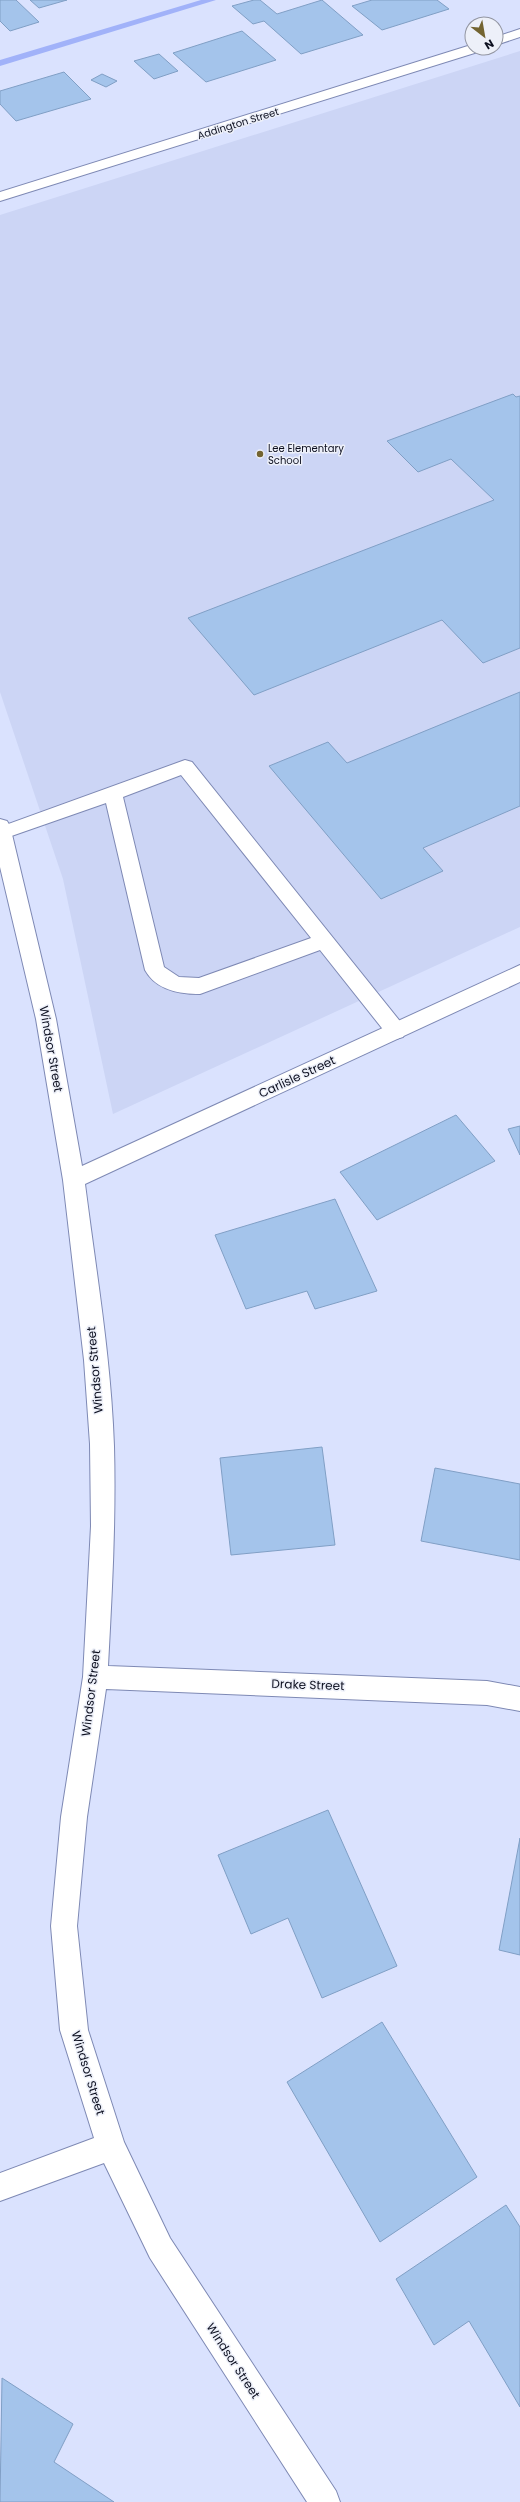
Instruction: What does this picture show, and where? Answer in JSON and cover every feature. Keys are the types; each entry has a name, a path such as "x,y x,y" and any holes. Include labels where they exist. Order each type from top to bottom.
{"street":[{"path":"504,38 520,33"},
{"name":"Addington Street","path":"0,197 464,52"},
{"path":"1,830 113,793 185,767 396,1031"},
{"path":"113,793 155,970 166,981 180,987 200,986 324,941"},
{"name":"Windsor Street","path":"1,830 46,1019 74,1180 95,1360 102,1444 103,1526 95,1677 74,1817 64,1926 74,2030 111,2146 160,2248 325,2502"},
{"name":"Carlisle Street","path":"74,1180 520,973"},
{"name":"Drake Street","path":"95,1677 487,1693 520,1699"},
{"path":"0,2187 111,2146"}],"shaded area":[{"name":"Lee Elementary School","path":"520,51 520,927 113,1114 63,879 0,692 0,215"}],"building":[{"path":"0,0 16,0 39,22 10,31 0,21"},
{"path":"30,0 67,0 39,8"},
{"path":"254,0 260,0 277,14 322,0 363,35 301,54 264,21 253,24 232,6"},
{"path":"372,0 437,0 449,9 382,30 352,6"},
{"path":"242,31 276,60 206,82 173,53"},
{"path":"159,54 178,71 154,79 134,61"},
{"path":"64,72 91,99 16,121 0,104 0,91"},
{"path":"102,74 117,81 106,87 91,80"},
{"path":"513,394 516,397 520,396 520,648 483,663 442,620 254,695 188,618 494,500 451,459 418,472 387,441"},
{"path":"520,692 520,806 423,848 443,871 381,899 269,766 328,742 347,763"},
{"path":"456,1115 495,1161 377,1220 340,1172"},
{"path":"520,1126 520,1155 508,1129"},
{"path":"335,1199 377,1291 315,1309 307,1291 246,1309 215,1235"},
{"path":"322,1447 335,1545 231,1555 220,1458"},
{"path":"435,1468 520,1484 520,1560 421,1541"},
{"path":"328,1810 397,1966 322,1998 288,1918 251,1934 218,1855"},
{"path":"520,1838 520,1955 499,1950"},
{"path":"382,2022 477,2177 380,2242 287,2082"},
{"path":"506,2205 520,2227 520,2407 469,2321 434,2345 396,2279"},
{"path":"2,2378 73,2424 54,2462 114,2502 0,2502"}],"waterway":[{"path":"0,63 211,0"}],"place":[{"name":"Lee Elementary School","path":"260,454"}]}
